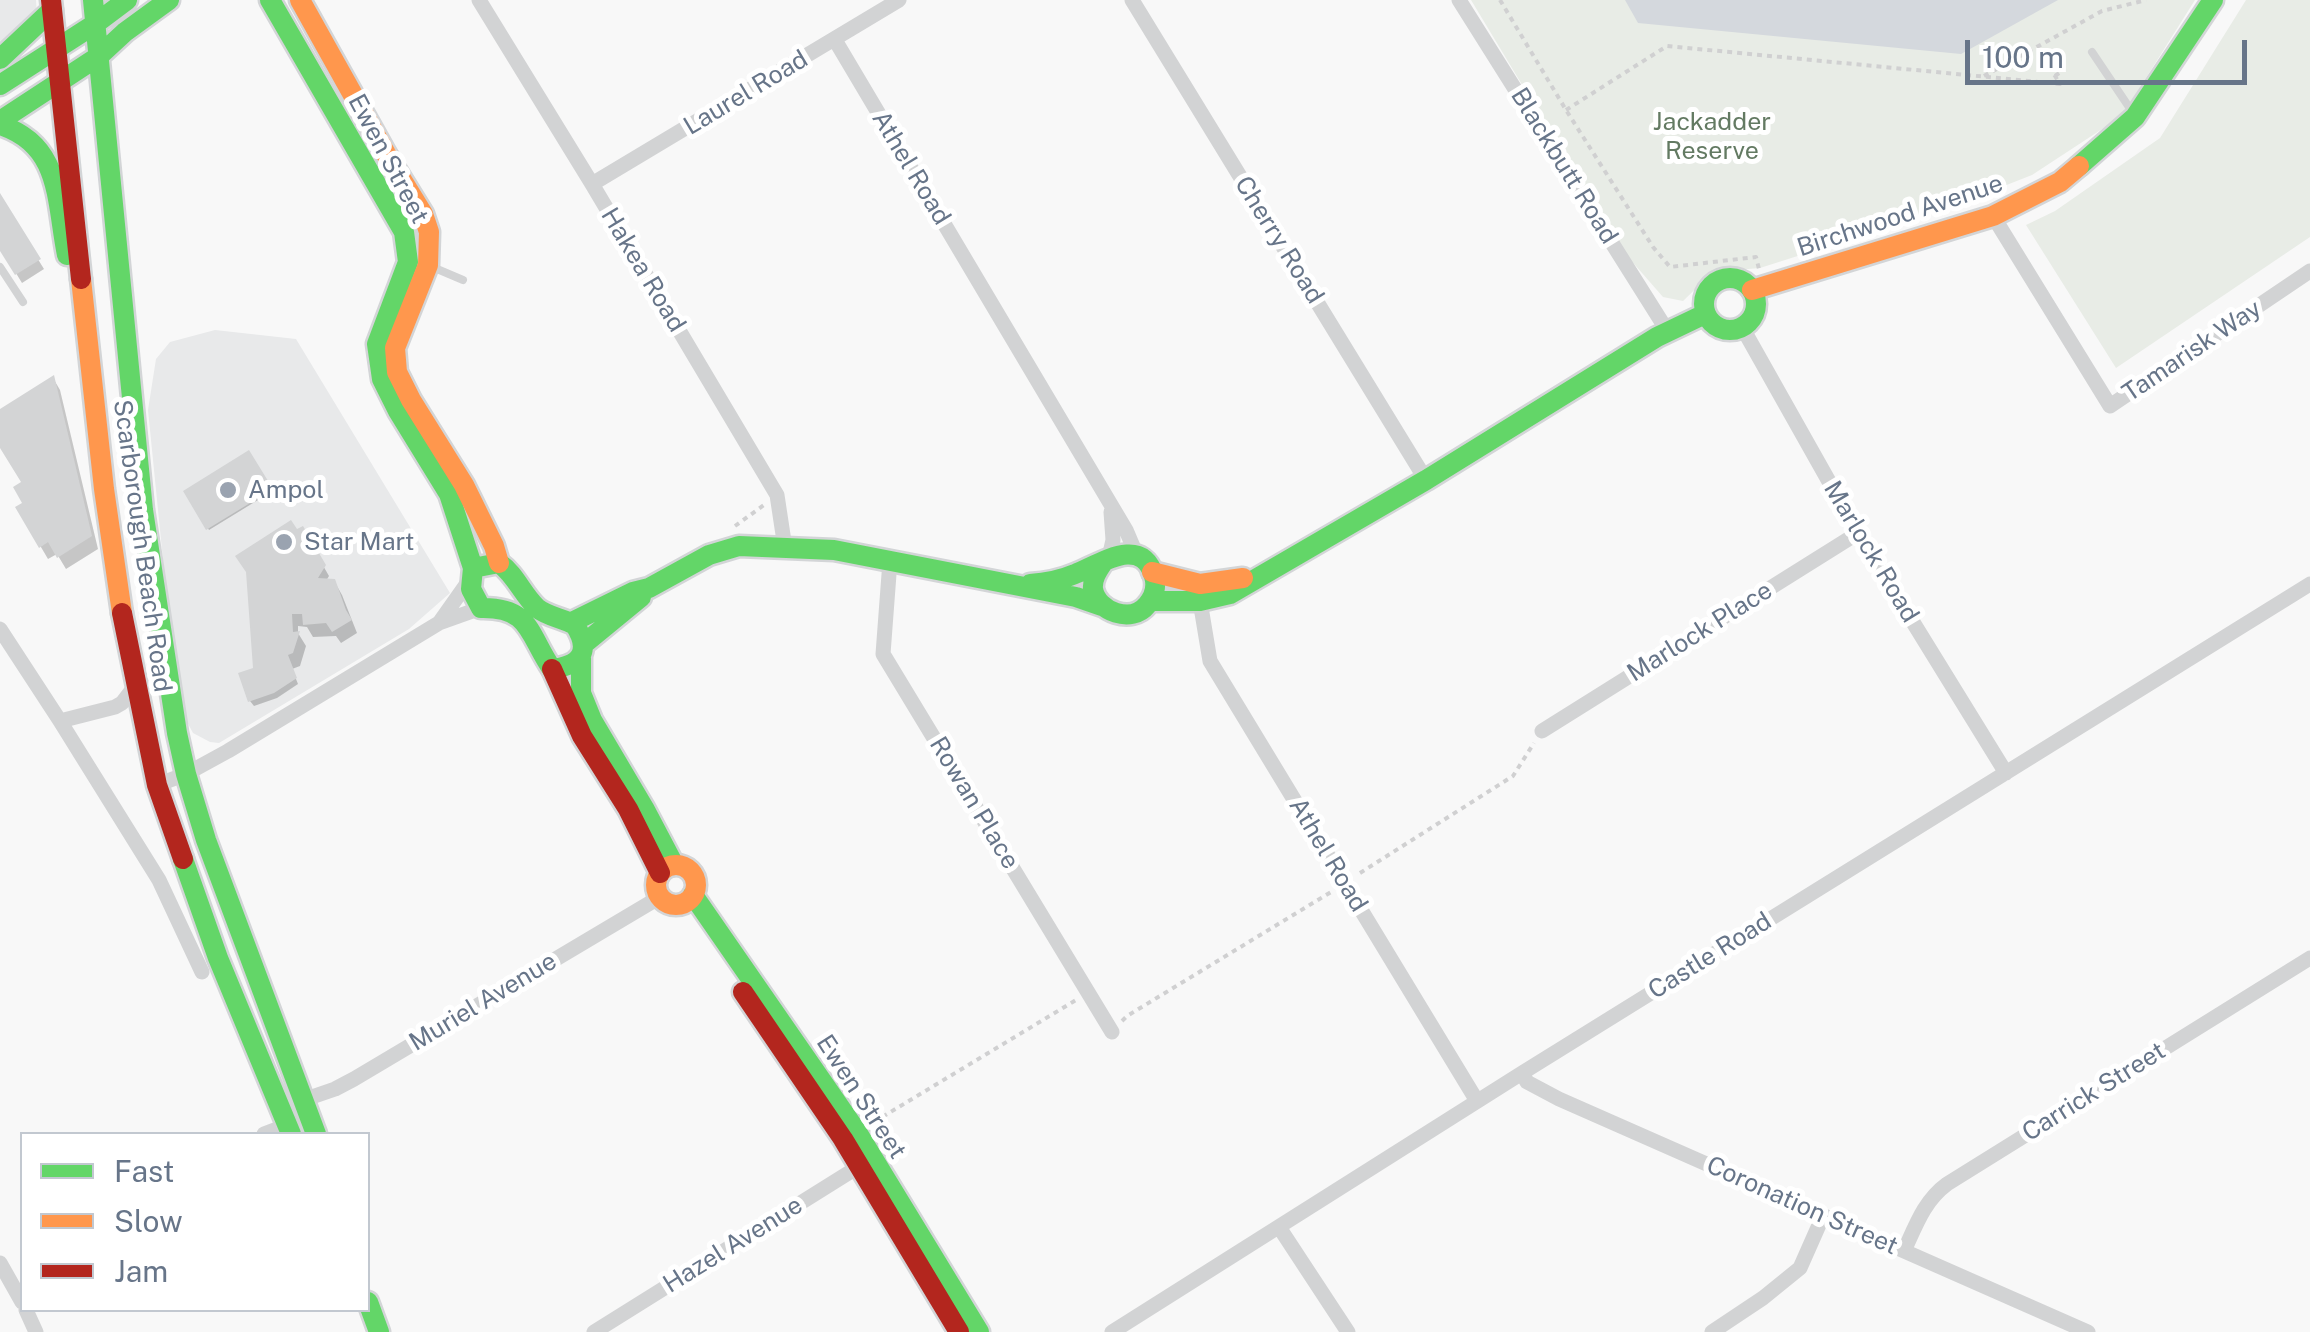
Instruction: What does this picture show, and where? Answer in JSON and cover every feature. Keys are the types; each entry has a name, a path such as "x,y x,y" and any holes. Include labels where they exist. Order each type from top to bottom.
{"main road":[{"name":"Scarborough Beach Road","path":"93,0 142,510 176,733 206,840 309,1117"},
{"path":"0,85 127,0"},
{"path":"0,123 99,56 169,0"},
{"name":"Ewen Street","path":"270,0 404,232 418,263"},
{"name":"Birchwood Avenue","path":"1705,314 1709,288 1721,278 1735,278 1758,288 1993,216 2060,182 2135,117 2214,0"},
{"name":"Scarborough Beach Road","path":"51,5 116,576 157,785 218,958 290,1130"},
{"path":"0,58 16,48 51,5"},
{"path":"284,25 303,6"},
{"name":"Ewen Street","path":"303,6 423,214 429,232 395,348 397,372 464,485 499,563 512,573 542,612 572,622 579,630 583,651 580,693 644,808 667,869"},
{"path":"0,123 23,134 40,149 49,167 94,396"},
{"name":"Ewen Street","path":"418,263 376,344 382,379 449,494 471,575 472,598 481,608"},
{"path":"1150,601 1200,602 1230,594 1668,332 1705,314 1716,326 1728,330 1742,327 1754,315 1758,288"},
{"path":"572,622 649,588 709,555 739,546 834,550 1017,586 1076,597 1112,613 1128,615 1144,609 1155,588 1146,563 1126,554 1054,582 1017,586"},
{"path":"1102,606 1096,597 1094,580 1107,559"},
{"path":"471,575 499,563"},
{"path":"1152,572 1200,584 1264,574"},
{"path":"552,669 570,667 604,626 636,604 649,588"},
{"path":"481,608 505,608 524,619 582,736 667,869"},
{"path":"681,866 691,872 696,884 688,900 670,905 660,897 656,885 667,869 681,866"},
{"name":"Ewen Street","path":"688,900 857,1132 866,1162 959,1332"},
{"name":"Ewen Street","path":"688,900 979,1332"},
{"path":"370,1307 379,1332"}],"street":[{"name":"Hakea Road","path":"479,0 778,495 784,548"},
{"name":"Laurel Road","path":"592,184 899,0"},
{"name":"Cherry Road","path":"1132,0 1426,480"},
{"name":"Blackbutt Road","path":"1460,0 1668,332"},
{"name":"Athel Road","path":"835,40 1110,502 1136,556"},
{"name":"Tamarisk Way","path":"1993,216 2110,406 2310,271"},
{"name":"Marlock Road","path":"1742,327 1858,533 2006,773"},
{"path":"1107,559 1113,540 1110,502"},
{"name":"Marlock Place","path":"1542,731 1858,533"},
{"name":"Rowan Place","path":"890,561 883,654 1112,1032"},
{"path":"439,623 471,575"},
{"name":"Castle Road","path":"1112,1332 2310,584"},
{"name":"Athel Road","path":"1200,602 1210,660 1477,1101"},
{"path":"157,785 186,774 439,623 481,608"},
{"path":"0,629 159,880 202,972"},
{"path":"60,721 115,707 136,686"},
{"name":"Muriel Avenue","path":"290,1130 309,1117 335,1089 660,897"},
{"name":"Carrick Street","path":"1904,1250 1923,1208 1935,1192 2310,958"},
{"name":"Coronation Street","path":"1522,1073 1528,1082 1559,1098 2088,1332"},
{"name":"Hazel Avenue","path":"594,1332 866,1162"},
{"path":"1712,1332 1764,1298 1800,1268 1822,1216"},
{"path":"1279,1227 1348,1332"},
{"path":"0,1263 20,1293"}],"lane":[{"path":"2092,52 2135,117"},
{"path":"418,263 463,280"},
{"path":"0,267 23,302"}],"path":[{"path":"1500,0 1653,247 1670,267 1756,258 1758,288"},
{"path":"1982,77 2102,11 2146,0"},
{"path":"1566,110 1667,46 2060,84 2037,48"},
{"path":"2055,76 2065,69"},
{"path":"731,529 778,495"},
{"path":"857,1132 1088,992"}],"shaded area":[{"path":"0,0 36,0 37,15 0,54"},
{"path":"1625,0 2058,0 1961,54 1638,23"},
{"path":"215,330 296,339 450,593 409,629 219,743 193,733 186,720 165,580 148,410 156,359 170,342"}],"green space":[{"name":"Jackadder Reserve","path":"1471,0 2195,0 2122,116 2032,175 1948,208 1760,268 1713,272 1683,301 1663,297 1621,249"},
{"path":"2246,0 2310,0 2310,237 2116,368 2026,225 2055,211 2160,138"}],"building":[{"path":"0,193 41,259 15,275 0,251"},
{"path":"54,375 92,536 57,558 48,542 39,548 15,507 22,503 13,487 21,482 0,448 0,409"},
{"name":"Ampol","path":"249,450 273,489 206,530 183,491"},
{"path":"291,520 297,529 303,526 326,565 318,578 335,579 352,620 332,632 326,623 303,625 302,614 292,614 293,632 300,631 293,653 288,655 297,678 274,693 248,702 238,673 253,668 246,572 235,556"}],"traffic: fast":[{"path":"93,0 143,510 177,733 206,840 315,1132"},
{"path":"95,24 127,0"},
{"path":"99,56 169,0"},
{"path":"270,0 404,232 408,262 377,344 382,379 449,494 473,568"},
{"path":"2079,166 2135,117 2213,0"},
{"path":"0,59 52,10"},
{"path":"0,85 95,24"},
{"path":"0,121 99,56"},
{"path":"0,125 20,134 46,161 53,177 67,255"},
{"path":"1730,278 1748,286 1756,304 1748,322 1730,330 1712,322 1704,304 1712,286 1730,278"},
{"path":"1151,601 1200,601 1230,594 1426,480 1657,337 1705,314"},
{"path":"572,622 649,588 709,555 739,546 834,550 1076,597 1102,606"},
{"path":"1030,584 1064,578 1107,560 1119,556 1140,557 1148,563 1155,584 1141,611 1116,613 1101,604 1093,581 1096,574 1104,561"},
{"path":"499,563 537,608 575,625 583,649 577,660 552,669 519,618 510,612 481,608 471,589 473,568 499,563"},
{"path":"585,643 641,597"},
{"path":"581,658 581,693 592,720 674,865"},
{"path":"183,859 218,958 290,1132"},
{"path":"693,895 857,1132 979,1332"},
{"path":"370,1307 379,1332"}],"traffic: slow":[{"path":"300,0 423,214 429,232 428,265 395,348 397,372 464,485 499,563"},
{"path":"1752,290 1993,216 2060,182 2079,166"},
{"path":"81,279 122,613"},
{"path":"1152,572 1200,584 1243,578"},
{"path":"676,865 690,871 696,885 690,899 676,905 662,899 656,885 662,871 676,865"}],"traffic: jam":[{"path":"51,0 81,279"},
{"path":"122,613 157,785 183,859"},
{"path":"552,669 582,736 628,809 660,873"},
{"path":"743,992 843,1139 959,1332"}],"place":[{"name":"Ampol","path":"228,490"},
{"name":"Star Mart","path":"284,542"}]}
